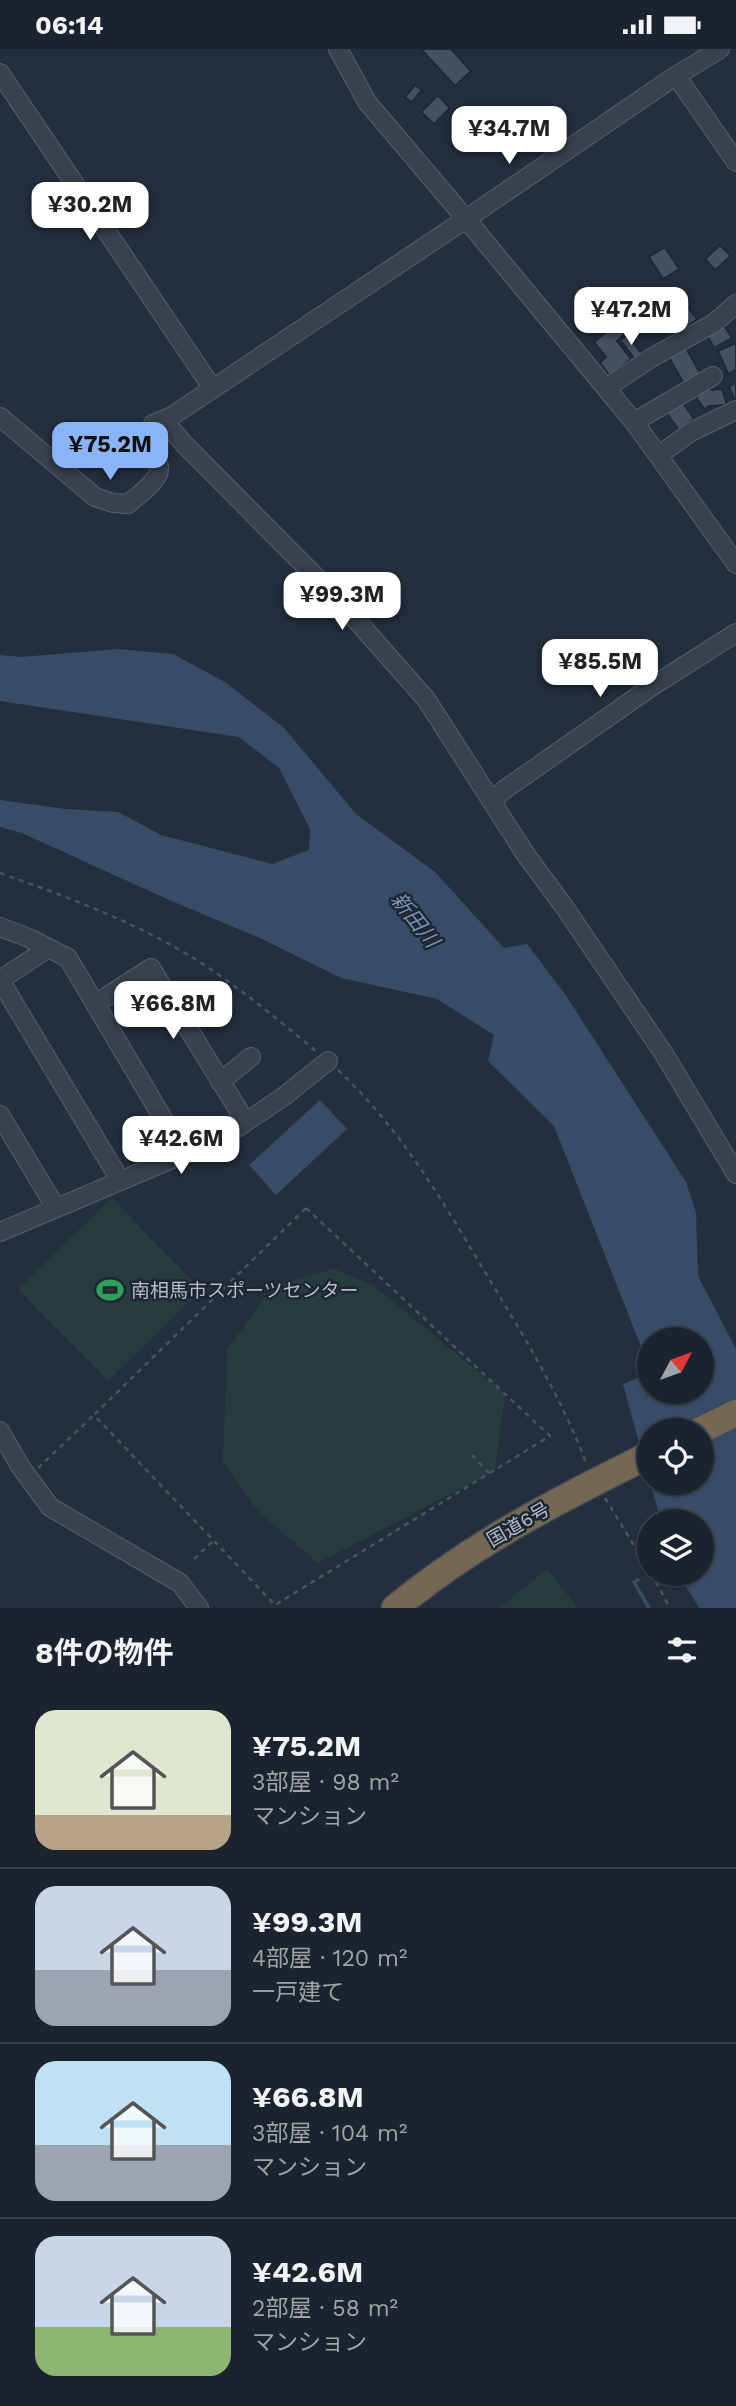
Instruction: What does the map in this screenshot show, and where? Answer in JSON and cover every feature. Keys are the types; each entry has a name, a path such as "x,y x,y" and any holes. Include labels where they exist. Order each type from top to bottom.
{"highway":[{"path":"714,1424 736,1413"},
{"name":"国道6号","path":"395,1608 440,1572 477,1548 540,1511 637,1461"}],"street":[{"path":"338,49 367,102 607,388 659,455 736,564"},
{"path":"0,417 95,497 113,503 128,504 158,475 156,456 148,446 147,436 153,424 172,416 214,389 720,49"},
{"path":"0,73 214,389"},
{"path":"677,77 736,162"},
{"path":"607,388 651,358 714,323 736,304"},
{"path":"634,422 713,376"},
{"path":"659,455 691,432 736,410"},
{"path":"172,416 166,423 184,444 317,577 426,699 526,855 664,1054 736,1174"},
{"path":"492,801 651,687 736,633"},
{"path":"0,927 68,958 184,1154"},
{"path":"47,949 0,980 120,1181"},
{"path":"95,1004 150,968 239,1111 240,1126"},
{"path":"220,1082 251,1057"},
{"path":"0,1232 184,1154 240,1126 283,1097 328,1061"},
{"path":"0,1115 56,1209"},
{"path":"0,1431 50,1507 180,1583 199,1608"}],"path":[{"path":"0,873 104,912 174,947 235,987 328,1061 368,1098 401,1140 441,1199 605,1477 637,1545"},
{"path":"29,1477 306,1208 550,1436 277,1607 94,1415"},
{"path":"472,1455 489,1473"},
{"path":"194,1559 213,1541"},
{"path":"658,1586 670,1608"}],"green space":[{"name":"南相馬市スポーツセンター","path":"112,1198 201,1290 108,1381 18,1289"},
{"path":"334,1269 373,1285 505,1394 495,1471 318,1563 258,1511 223,1461 227,1350 273,1286"},
{"path":"547,1569 578,1608 499,1608"}],"water":[{"name":"新田川","path":"118,649 173,654 225,682 284,728 356,814 435,872 504,948 527,944 565,994 686,1182 696,1213 698,1276 736,1349 736,1608 699,1608 686,1586 714,1586 714,1509 658,1509 654,1495 714,1495 714,1418 637,1418 637,1435 623,1384 637,1378 637,1404 714,1404 714,1327 637,1327 637,1337 554,1126 488,1061 494,1035 437,999 341,978 264,940 22,833 0,827 0,800 66,809 118,812 161,835 272,864 309,850 310,829 279,768 239,737 0,701 0,655 21,657"},
{"path":"320,1100 347,1129 276,1195 249,1165"}],"building":[{"path":"421,49 451,49 471,71 455,86"},
{"path":"415,85 422,90 412,102 405,97"},
{"path":"438,95 450,108 434,124 421,112"},
{"path":"720,245 731,256 715,270 705,259"},
{"path":"665,247 679,269 663,279 649,257"},
{"path":"686,305 697,319 686,328 675,315"},
{"path":"616,324 625,334 617,341 631,359 610,376 600,363 606,357 594,342"},
{"path":"723,324 732,338 714,348 706,333"},
{"path":"627,335 642,354 635,359 620,340"},
{"path":"736,343 736,370 728,374 718,351"},
{"path":"684,344 701,375 684,384 667,354"},
{"path":"736,383 736,404 729,386"},
{"path":"709,387 712,390 722,389 727,405 709,406 705,410 696,397"},
{"path":"681,400 694,419 679,430 665,411"}],"waterway":[{"path":"637,1580 634,1582 649,1608"}],"place":[{"name":"南相馬市スポーツセンター","path":"110,1290"}]}
